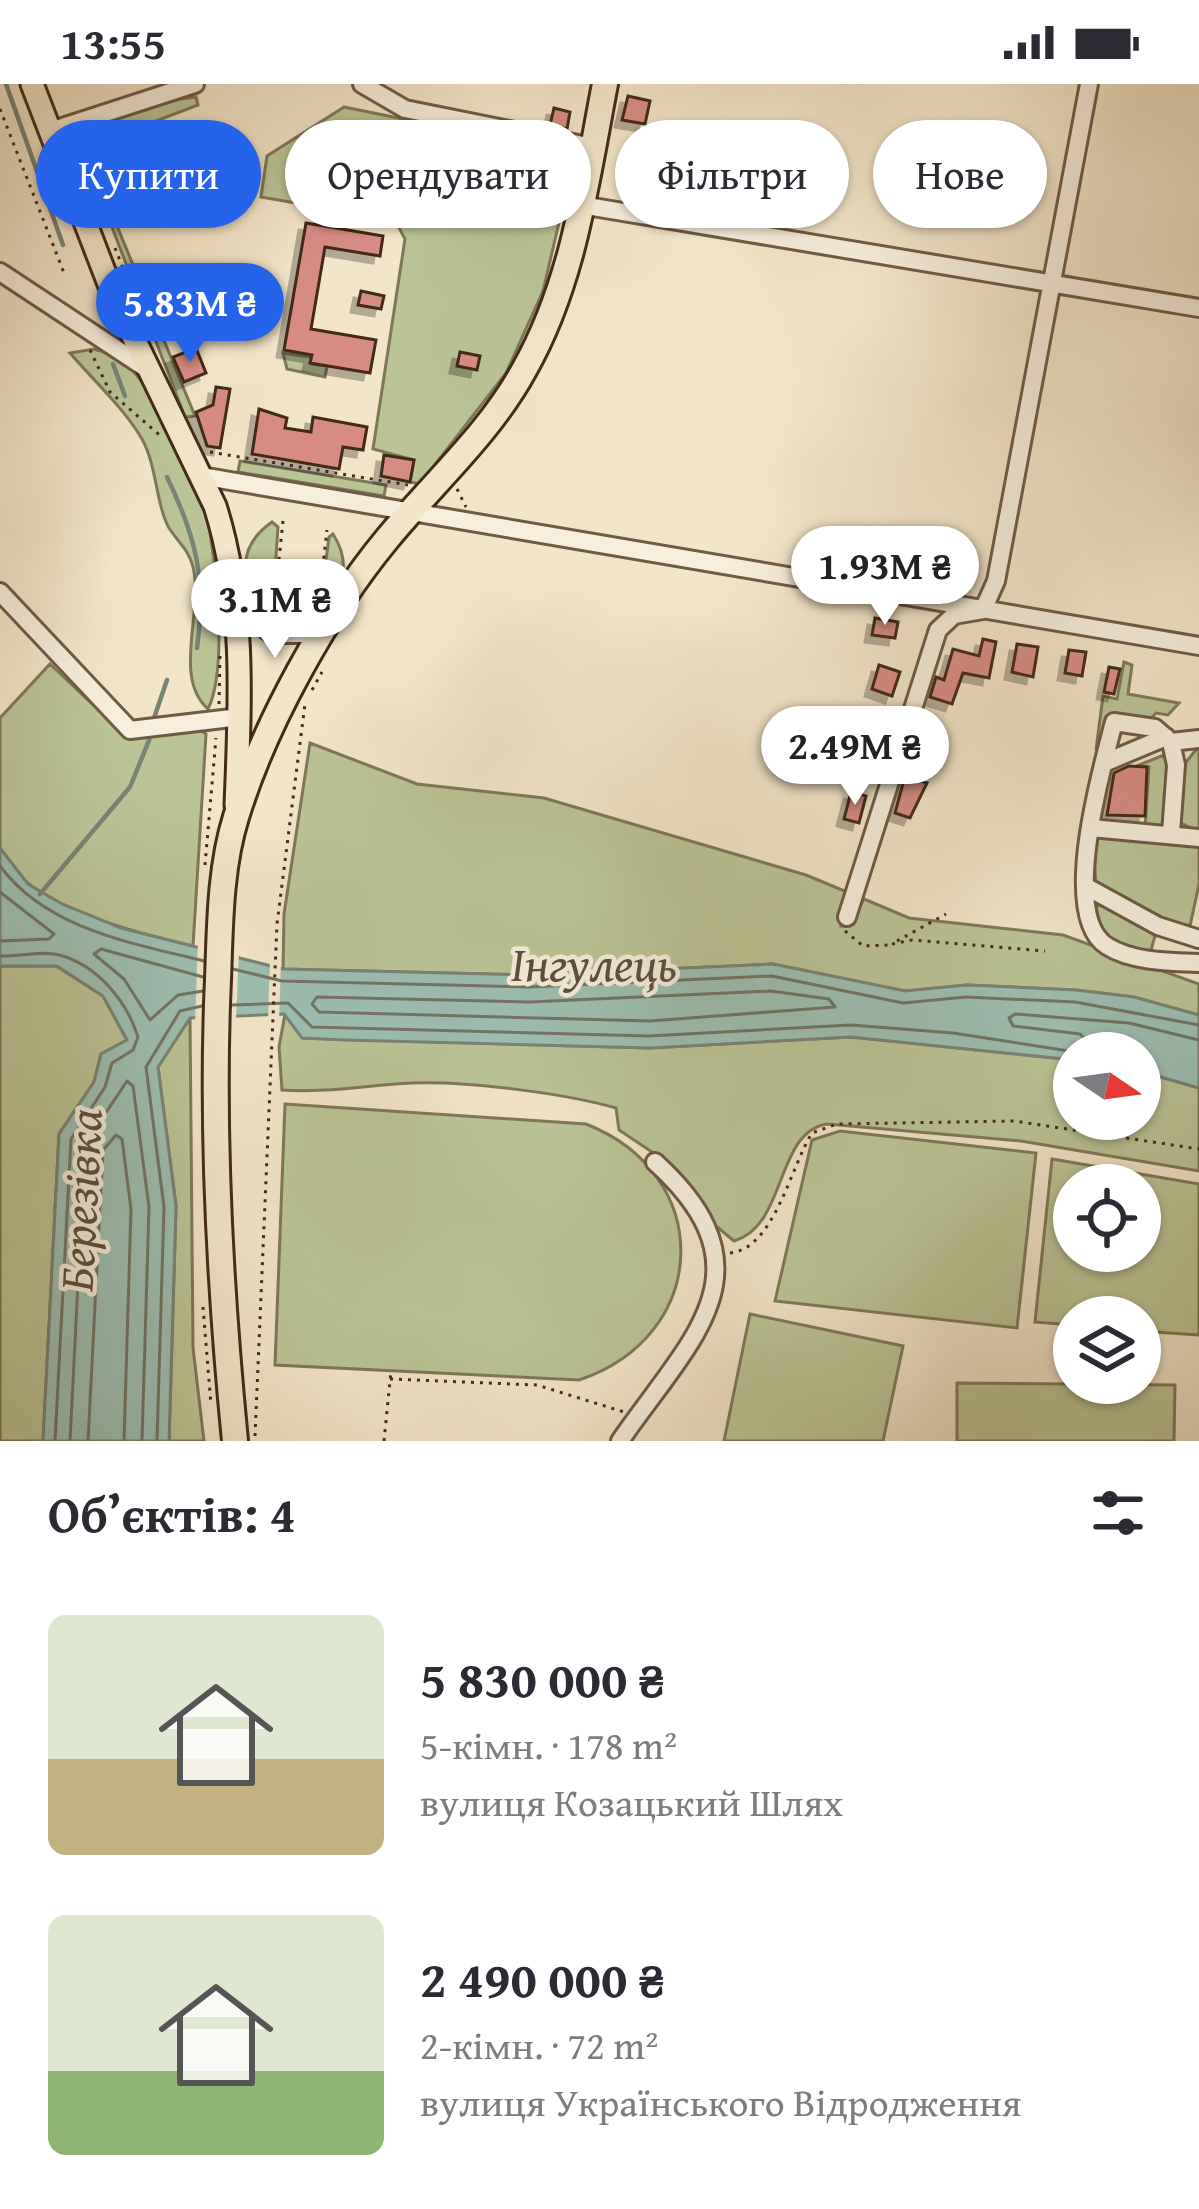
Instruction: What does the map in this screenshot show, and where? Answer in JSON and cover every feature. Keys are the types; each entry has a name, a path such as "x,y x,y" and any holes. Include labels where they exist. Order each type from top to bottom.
{"highway":[{"path":"591,157 605,84"},
{"path":"235,1441 224,1329 214,1064 221,906 236,818 328,623 417,498 486,427 522,375 553,316 575,228"}],"main road":[{"path":"32,84 46,120"},
{"path":"90,228 226,542 237,605 229,718 236,818"}],"street":[{"path":"84,120 195,84"},
{"path":"983,610 996,581 1089,84"},
{"path":"370,87 405,110 593,147"},
{"path":"591,207 1199,308"},
{"path":"0,272 147,369"},
{"path":"201,476 417,498 983,610 1199,646"},
{"path":"0,592 130,730 229,718"},
{"path":"237,605 271,634 311,634 328,623"},
{"path":"847,917 938,631 955,615 983,610"},
{"path":"1171,833 1175,765 1168,739 1155,728 1114,722 1091,828 1085,886 1089,926 1108,946 1159,962 1199,963"},
{"path":"1104,763 1168,739 1199,739"},
{"path":"1091,828 1199,838"},
{"path":"1085,886 1157,926 1199,939"},
{"path":"620,1441 712,1307 718,1280 716,1252 705,1226 655,1162"}],"path":[{"path":"0,110 64,273"},
{"path":"108,231 134,294"},
{"path":"89,349 110,392 164,439"},
{"path":"205,452 290,466 417,498"},
{"path":"287,481 290,466"},
{"path":"457,479 460,499 471,513"},
{"path":"283,521 278,569 322,574 327,530"},
{"path":"203,884 229,718 220,637"},
{"path":"255,1441 277,924 304,706 325,668"},
{"path":"892,944 946,914"},
{"path":"847,917 845,933 863,946 933,940 1045,951"},
{"path":"716,1252 743,1252 753,1244 812,1133 837,1124 1014,1121 1199,1149"},
{"path":"384,1441 391,1371"},
{"path":"390,1379 537,1385 580,1394 636,1418"}],"green space":[{"path":"196,97 198,105 159,120 106,120 158,102"},
{"path":"344,107 408,120 324,120"},
{"path":"285,145 285,201 261,197 267,156"},
{"path":"112,228 118,228 195,416 185,417"},
{"path":"399,228 558,228 543,291 506,373 420,484 410,482 414,460 373,449 405,239"},
{"path":"94,349 120,359 147,390 176,440 206,515 219,623 217,671 208,709 192,680 195,584 191,561 165,519 142,439 70,353"},
{"path":"283,353 311,357 311,364 327,366 325,377 287,369"},
{"path":"240,461 386,485 384,496 238,472"},
{"path":"272,522 278,527 275,571 324,576 333,534 342,554 343,575 322,608 302,615 282,612 251,585 246,565 252,543"},
{"path":"1124,662 1132,665 1128,694 1179,703 1168,715 1156,713 1146,724 1109,718 1096,750 1103,696 1117,699"},
{"path":"50,664 127,737 197,728 206,734 193,946 114,925 57,902 13,869 0,848 0,718"},
{"path":"310,743 417,784 544,798 806,875 847,892 841,926 848,926 864,899 909,918 1063,935 1199,984 1199,1015 1134,997 1076,990 967,985 905,991 773,964 530,975 283,969 284,914"},
{"path":"1199,746 1199,832 1181,823 1183,766"},
{"path":"1164,755 1169,782 1166,814 1159,829 1145,828 1149,767 1139,765"},
{"path":"1093,836 1199,843 1199,884 1190,926 1155,920 1096,887"},
{"path":"1101,904 1156,932 1150,954 1108,943 1094,926 1095,908"},
{"path":"0,966 56,966 103,996 127,1040 101,1054 94,1082 59,1134 43,1441 0,1441"},
{"path":"285,1014 303,1038 650,1048 851,1037 1053,1058 1053,1140 1161,1140 1161,1077 1199,1088 1199,1171 1021,1141 827,1124 810,1131 798,1144 764,1218 734,1241 704,1216 658,1156 619,1130 616,1108 543,1093 460,1084 282,1090 279,1047"},
{"path":"190,1018 193,1348 204,1441 169,1441 176,1206 158,1067"},
{"path":"285,1104 586,1124 628,1148 658,1179 676,1216 681,1255 674,1293 654,1329 623,1358 579,1380 275,1365"},
{"path":"840,1131 1036,1153 1017,1328 775,1301 812,1140"},
{"path":"1052,1159 1081,1164 1053,1164 1053,1272 1161,1272 1161,1178 1199,1184 1199,1335 1161,1332 1161,1296 1053,1296 1053,1323 1035,1322"},
{"path":"750,1314 903,1346 883,1441 724,1441"},
{"path":"957,1383 1053,1384 1053,1404 1161,1404 1161,1385 1175,1385 1174,1441 957,1441"}],"water":[{"name":"Березівка","path":"0,848 28,884 62,904 121,928 283,969 530,975 773,964 905,991 967,985 1134,997 1199,1015 1199,1088 1161,1077 1161,1032 1053,1032 1053,1058 851,1037 650,1048 345,1040 302,1038 284,1014 190,1018 158,1067 176,1206 169,1441 43,1441 59,1134 94,1082 101,1054 127,1040 103,996 57,966 0,966"}],"pier":[{"path":"198,941 239,952 236,1022 195,1024"},
{"path":"270,960 281,962 279,1021 268,1021"}],"building":[{"path":"628,96 650,101 646,120 622,120"},
{"path":"554,108 570,112 569,120 551,120"},
{"path":"305,228 383,236 380,256 325,247 311,329 376,340 370,373 310,363 312,355 284,350"},
{"path":"361,291 384,296 381,309 358,305"},
{"path":"196,348 206,373 184,382 173,357"},
{"path":"460,352 480,356 477,370 457,366"},
{"path":"216,387 230,389 220,448 207,446 196,412 213,405"},
{"path":"259,409 287,418 285,428 311,432 313,417 367,427 363,450 343,447 339,469 252,454"},
{"path":"384,455 414,460 410,482 381,476"},
{"path":"875,618 898,622 895,638 872,635"},
{"path":"983,639 996,642 989,678 963,673 952,704 930,697 936,677 944,680 953,649 979,656"},
{"path":"1017,644 1038,647 1033,677 1012,672"},
{"path":"1069,650 1086,652 1082,676 1065,673"},
{"path":"879,665 900,672 892,696 872,689"},
{"path":"1109,667 1120,669 1114,694 1104,692"},
{"path":"1129,766 1147,767 1145,816 1107,815 1114,773"},
{"path":"905,776 927,783 910,818 895,813"},
{"path":"851,792 866,796 859,823 844,819"}],"waterway":[{"path":"6,84 63,245"},
{"path":"113,364 125,396"},
{"path":"167,477 197,560 197,648"},
{"path":"154,718 167,680"},
{"path":"40,894 130,787 152,733"}],"water label":[{"name":"Інгулець","path":"594,964"}]}
